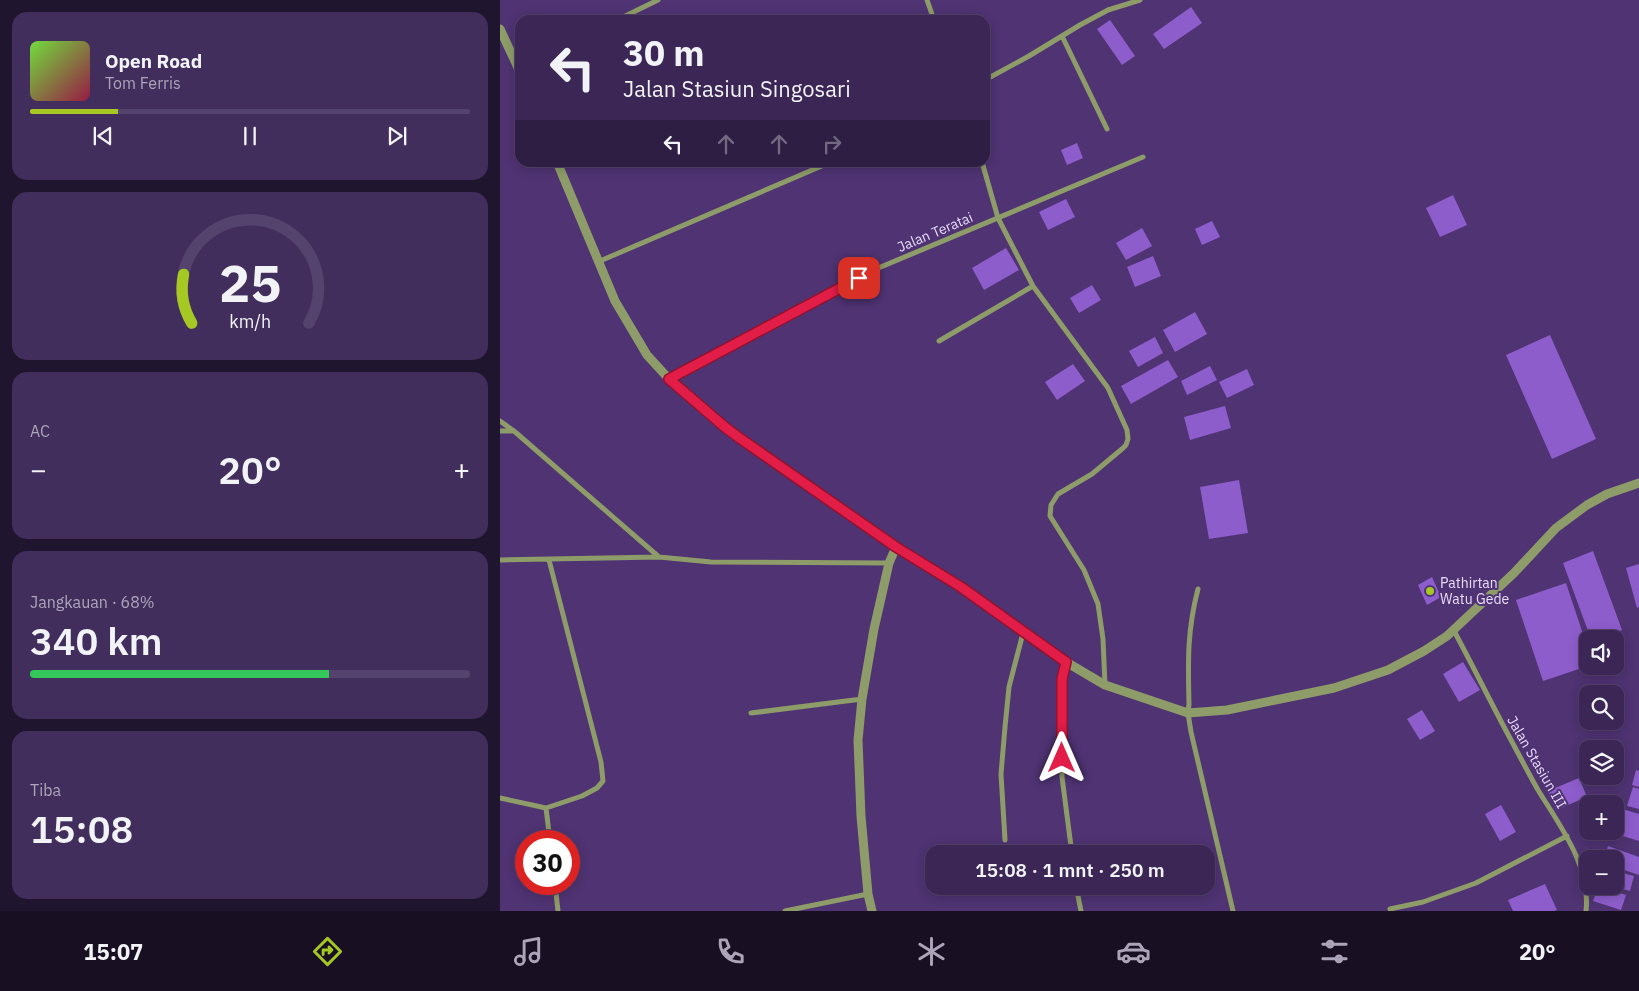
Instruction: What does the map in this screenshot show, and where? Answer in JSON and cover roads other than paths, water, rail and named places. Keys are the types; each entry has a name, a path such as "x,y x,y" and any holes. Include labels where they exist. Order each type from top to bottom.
{"street":[{"path":"627,15 658,0"},
{"path":"926,0 932,15"},
{"path":"990,77 1108,10 1140,0"},
{"path":"500,29 515,59"},
{"path":"1062,36 1107,128"},
{"name":"Jalan Teratai","path":"669,379 876,269 1143,157"},
{"path":"559,167 615,301 647,355 669,379 726,428 896,547 961,587 1066,662 1105,685 1188,713 1227,710 1334,688 1388,670 1447,636 1453,628 1514,573 1556,528 1587,505 1608,494 1639,483"},
{"path":"600,262 819,167"},
{"path":"983,167 998,218 1033,286 1108,388 1127,430 1128,439 1126,445 1092,474 1058,494 1051,505 1050,516 1084,570 1098,604 1104,639 1105,685"},
{"path":"939,340 1033,286"},
{"path":"500,421 514,431 659,557"},
{"path":"500,431 514,431"},
{"path":"872,911 868,894 861,816 858,740 862,698 874,629 889,563 896,547"},
{"path":"500,560 659,557 711,562 889,563"},
{"path":"500,798 546,808 582,796 597,788 603,781 601,762 549,560"},
{"path":"1198,589 1192,613 1188,647 1190,704 1188,713 1233,911"},
{"name":"Jalan Stasiun III","path":"1453,628 1538,788 1567,836 1582,874 1587,900 1586,911"},
{"path":"1005,840 1001,774 1004,736 1009,687 1023,633"},
{"path":"1066,662 1062,679 1062,777 1071,845"},
{"path":"751,713 862,698"},
{"path":"546,808 549,830"},
{"path":"1390,909 1423,902 1476,883 1567,836"},
{"path":"785,911 868,894"},
{"path":"556,895 558,911"},
{"path":"1078,895 1081,911"}],"place":[{"name":"Pathirtan Watu Gede","path":"1430,591"}]}
